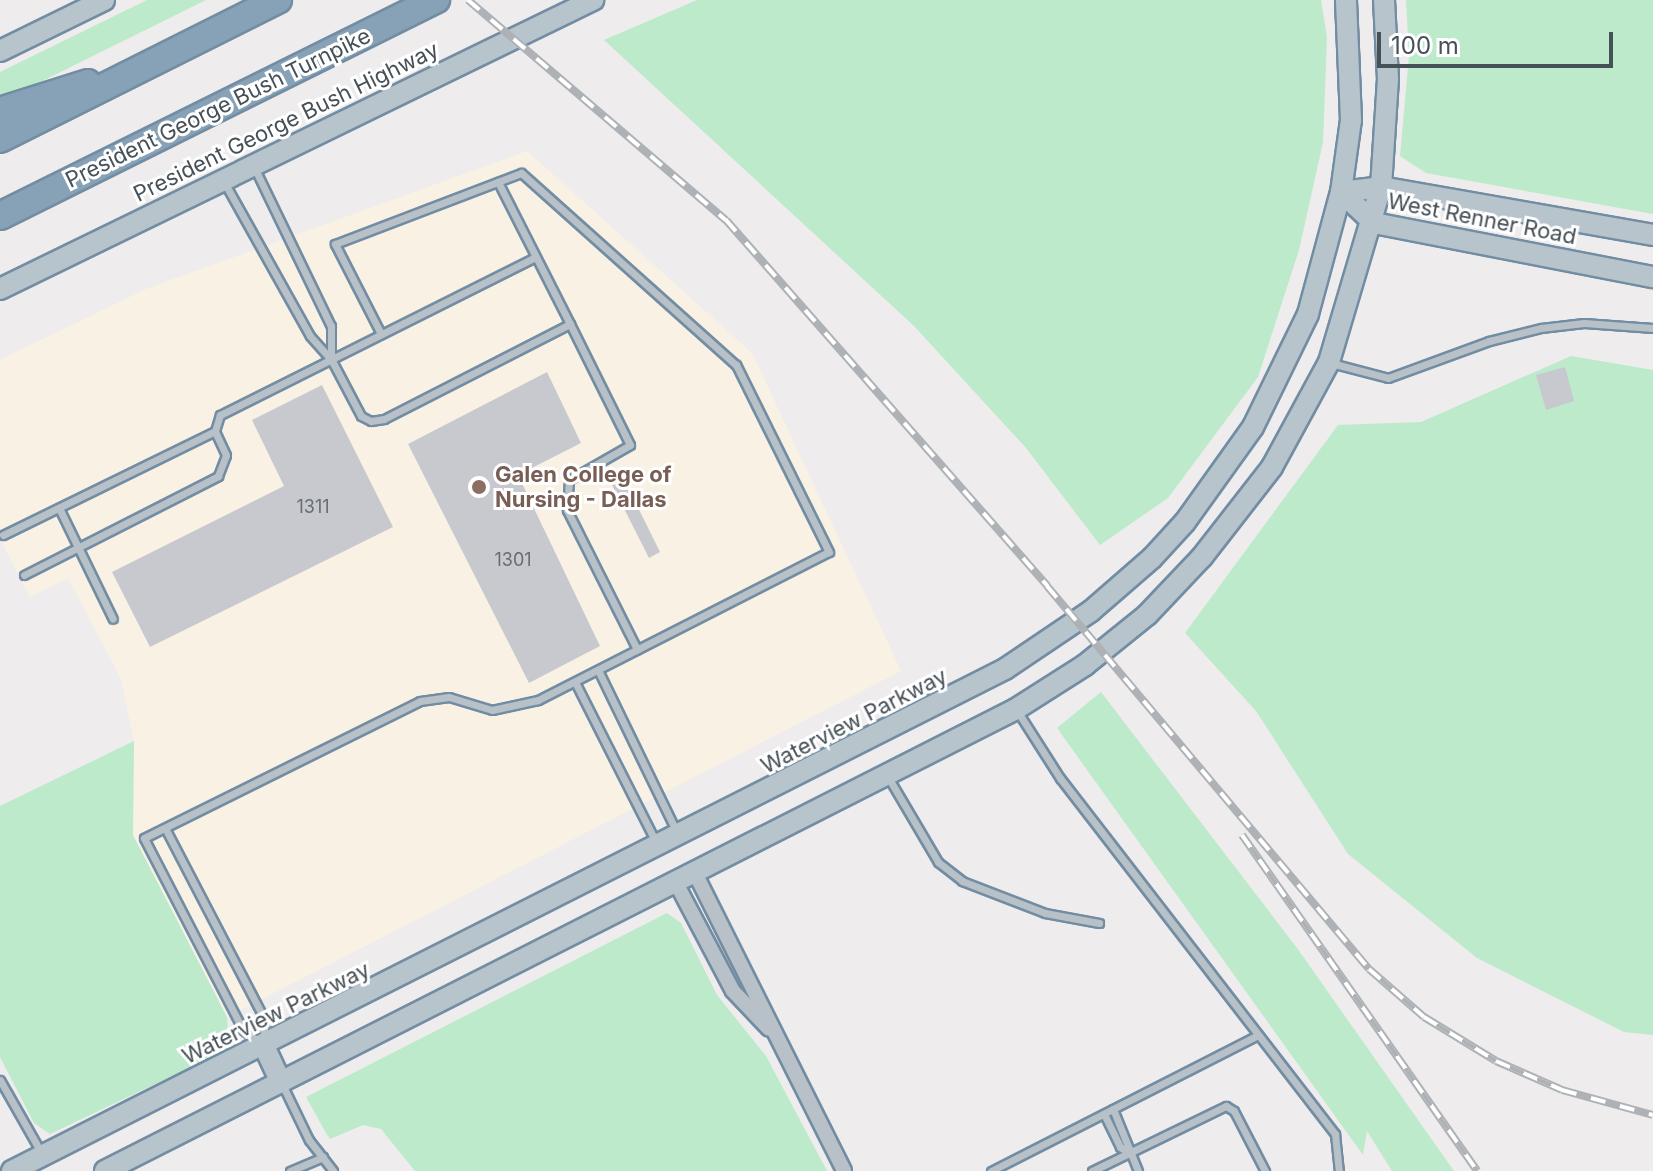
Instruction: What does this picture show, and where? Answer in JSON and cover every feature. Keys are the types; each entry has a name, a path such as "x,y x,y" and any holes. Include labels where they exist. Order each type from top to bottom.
{"highway":[{"path":"0,139 278,0"},
{"name":"President George Bush Turnpike","path":"0,216 436,0"},
{"path":"0,111 138,69"}],"main road":[{"path":"0,51 104,0"},
{"name":"President George Bush Highway","path":"0,289 593,0"},
{"name":"Waterview Parkway","path":"12,1171 679,838 1005,669 1091,611 1152,558 1224,471 1281,377 1308,314 1341,192 1353,69 1346,0"},
{"path":"105,1171 1016,709 1085,665 1147,615 1202,557 1272,467 1329,362 1374,223 1381,187 1388,79 1384,0"},
{"name":"West Renner Road","path":"1341,192 1381,187 1653,235"},
{"name":"West Renner Road","path":"1341,192 1374,223 1653,277"},
{"path":"679,838 694,871"},
{"path":"659,848 675,881"},
{"path":"264,1046 281,1082"}],"street":[{"path":"694,871 844,1171"},
{"path":"675,881 733,991 775,1034"}],"lane":[{"path":"252,165 331,326 331,359"},
{"path":"264,1046 243,1030 144,838 420,701 449,697 492,710 508,709 575,682 829,552 736,365 521,173 335,244 381,334"},
{"path":"223,180 310,336 331,359 361,416 384,419 570,324"},
{"path":"498,182 630,445 569,480 567,510 637,649"},
{"path":"24,575 218,476 226,455 215,431 220,415 536,257"},
{"path":"1329,362 1388,378 1489,341 1541,328 1584,323 1653,328"},
{"path":"3,535 215,431"},
{"path":"59,508 113,619"},
{"path":"598,670 679,838"},
{"path":"575,682 659,848"},
{"path":"1016,709 1060,778 1335,1134 1339,1171"},
{"path":"887,775 938,862 962,881 1045,913 1099,923"},
{"path":"165,828 264,1018 264,1046"},
{"path":"991,1171 1258,1035"},
{"path":"281,1082 333,1171"},
{"path":"1,1083 43,1155"},
{"path":"1092,1171 1226,1106 1234,1111 1265,1171"},
{"path":"1113,1109 1129,1143 1128,1152"},
{"path":"1104,1114 1120,1147 1128,1152 1138,1171"},
{"path":"290,1171 323,1157"}],"shaded area":[{"path":"527,151 752,353 901,671 227,1017 133,835 134,741 121,679 68,578 30,597 0,539 0,360 146,289"}],"green space":[{"path":"147,0 206,0 0,102 0,72"},
{"path":"697,0 1321,0 1327,37 1323,142 1299,250 1258,377 1168,498 1100,545 1026,448 914,326 604,40"},
{"path":"1406,0 1653,0 1653,214 1426,173 1400,156 1409,56"},
{"path":"1571,356 1653,370 1653,1035 1624,1032 1477,958 1348,854 1256,711 1185,633 1338,425 1421,422"},
{"path":"1101,692 1297,948 1454,1171 1392,1171 1367,1131 1363,1155 1057,728"},
{"path":"134,741 133,835 227,1017 228,1032 214,1056 50,1134 34,1123 0,1057 0,806"},
{"path":"667,913 681,923 717,995 766,1056 827,1171 415,1171 381,1129 363,1125 330,1139 326,1133 306,1097"}],"building":[{"path":"1565,367 1574,401 1546,410 1536,375"},
{"path":"547,372 581,443 518,475 600,646 529,683 408,444"},
{"path":"322,385 393,527 150,647 112,572 284,486 252,420"},
{"path":"619,469 660,552 649,558 607,475"}],"railway":[{"path":"468,0 726,220 1047,586 1369,969 1424,1017 1496,1061 1562,1090 1653,1115"},
{"path":"1242,835 1477,1171"}],"place":[{"name":"Galen College of Nursing - Dallas","path":"479,487"}]}
